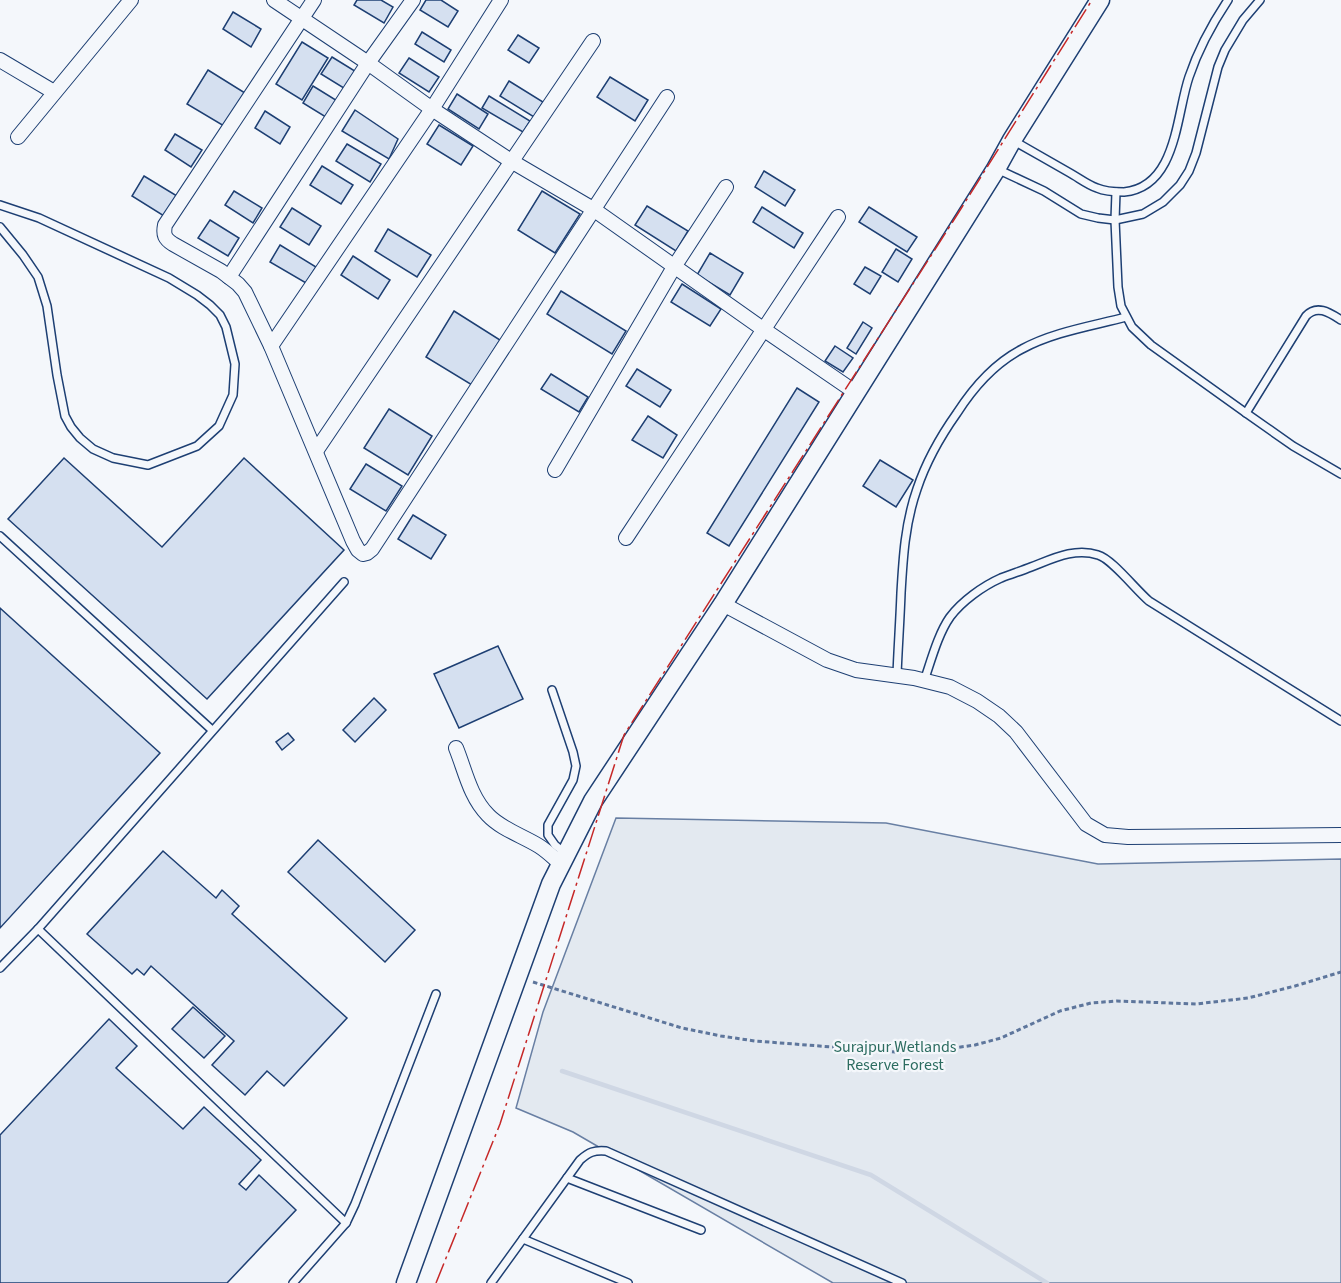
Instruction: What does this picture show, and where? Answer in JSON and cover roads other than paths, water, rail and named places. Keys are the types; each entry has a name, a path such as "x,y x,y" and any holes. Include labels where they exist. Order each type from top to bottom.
{"main road":[{"path":"406,1283 551,884 593,801 723,604 1100,0"}],"street":[{"path":"18,136 131,0"},
{"path":"274,0 511,161 593,209 855,392"},
{"path":"314,0 165,225 163,232 165,239 221,271 245,292 271,346 353,541 363,554 372,549 667,97"},
{"path":"229,277 368,63 413,0"},
{"path":"271,346 432,109 501,0"},
{"path":"316,451 593,41"},
{"path":"0,60 54,92"},
{"path":"555,470 674,267 726,187"},
{"path":"626,538 838,217"},
{"path":"723,604 827,660 856,670 897,675 950,687 977,701 999,716 1016,732 1086,824 1105,835 1128,837 1341,835"},
{"path":"456,748 476,799 488,815 501,825 563,859"}],"lane":[{"path":"1012,140 1098,189 1116,192 1141,188 1161,171 1172,147 1189,75 1203,41 1228,0"},
{"path":"996,169 1044,191 1081,214 1098,219 1115,220 1143,214 1163,202 1180,185 1189,171 1196,153 1218,67 1225,50 1243,20 1260,0"},
{"path":"1116,192 1118,287 1121,306 1132,327 1150,345 1246,413 1293,446 1341,474"},
{"path":"0,205 39,218 169,278 197,295 220,315 226,327 235,364 233,395 219,426 197,446 148,465 113,458 93,449 80,438 65,416 47,306 38,278 0,227"},
{"path":"1246,413 1310,312 1324,311 1341,320"},
{"path":"897,675 903,552 907,527 920,482 931,455 949,424 970,393 998,366 1022,349 1066,332 1126,317"},
{"path":"0,536 212,730"},
{"path":"924,681 944,627 956,611 979,591 999,579 1064,554 1097,554 1108,560 1149,600 1341,721"},
{"path":"0,968 38,929 344,582"},
{"path":"552,690 576,766 573,780 548,825 548,834 563,859"},
{"path":"38,929 346,1223"},
{"path":"293,1283 346,1223 436,994"},
{"path":"491,1283 580,1160 589,1152 597,1150 606,1151 902,1283"},
{"path":"567,1178 701,1230"},
{"path":"523,1239 628,1283"}],"waterway":[{"path":"562,1071 871,1175 1047,1283"}],"park label":[{"name":"Surajpur Wetlands Reserve Forest","path":"895,1056"}]}
